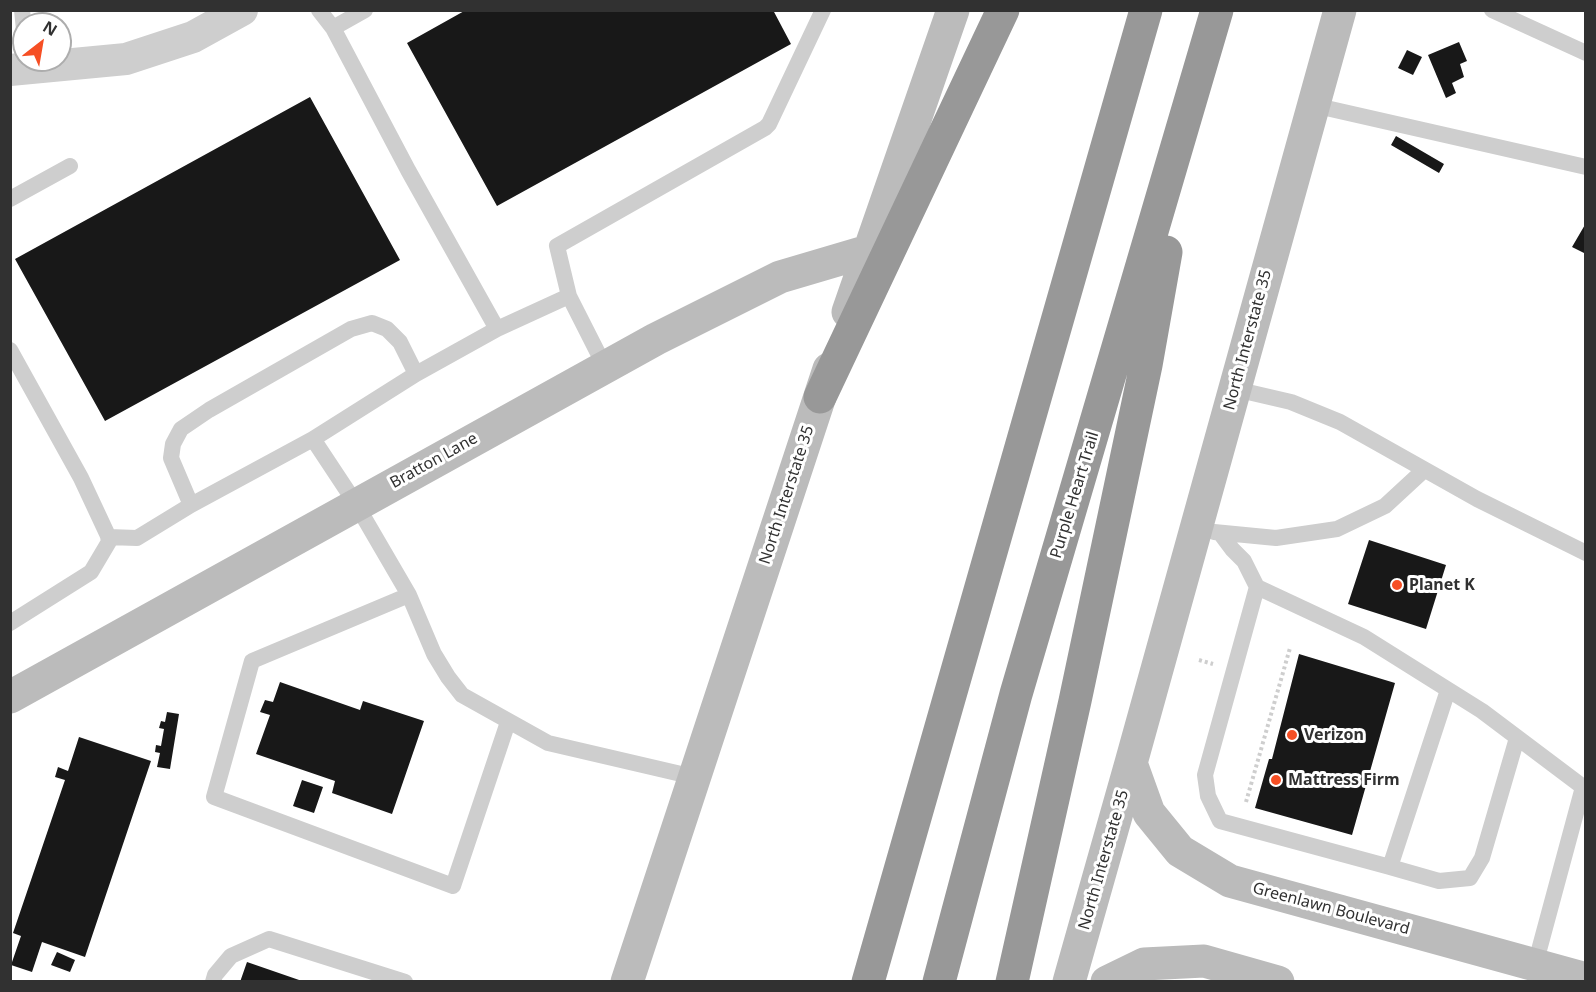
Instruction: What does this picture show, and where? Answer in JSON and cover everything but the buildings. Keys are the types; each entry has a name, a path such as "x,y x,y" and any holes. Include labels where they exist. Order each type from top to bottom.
{"highway":[{"path":"820,397 1004,10"},
{"path":"868,981 1146,10"},
{"name":"Purple Heart Trail","path":"939,981 1019,683 1217,10"},
{"path":"1012,981 1075,700 1146,365 1193,97"}],"main road":[{"name":"North Interstate 35","path":"627,981 868,250 953,10"},
{"name":"North Interstate 35","path":"1069,981 1131,763 1208,532 1235,389 1340,10"},
{"name":"Bratton Lane","path":"10,697 656,339 780,276 868,250"},
{"name":"Greenlawn Boulevard","path":"1131,763 1149,813 1180,851 1230,881 1586,979"},
{"path":"1107,981 1144,964 1204,961 1278,981"}],"street":[{"path":"72,63 126,59 194,37 242,10"}],"lane":[{"path":"319,10 333,28 408,170 497,329"},
{"path":"333,28 365,10"},
{"path":"605,367 569,296 557,246 770,124 823,10"},
{"path":"1492,10 1586,53"},
{"path":"1313,105 1586,166"},
{"path":"10,199 70,166"},
{"path":"108,537 137,538 191,505 283,457 416,374 497,329 569,296"},
{"path":"191,505 171,459 173,444 181,429 209,410 351,329 372,323 387,329 400,342 416,374"},
{"path":"10,350 81,478 110,540 91,572 10,623"},
{"path":"1235,389 1291,402 1340,422 1477,499 1586,553"},
{"path":"313,439 356,504 409,595 434,654 462,695 548,743 694,777"},
{"path":"1208,532 1276,538 1337,529 1385,506 1424,470"},
{"path":"1208,532 1232,549 1244,561 1257,587 1364,637 1482,711 1584,788 1535,965"},
{"path":"1257,587 1205,775 1208,796 1220,821 1439,881 1470,878 1482,858 1517,738"},
{"path":"409,595 252,661 214,797 453,886 508,722"},
{"path":"1390,867 1448,690"},
{"path":"213,981 215,975 231,956 268,939 405,981"}],"path":[{"path":"1246,802 1290,648"},
{"path":"1199,660 1220,666"}],"place":[{"name":"Planet K","path":"1397,585"},
{"name":"Verizon","path":"1292,735"},
{"name":"Mattress Firm","path":"1276,780"}]}
